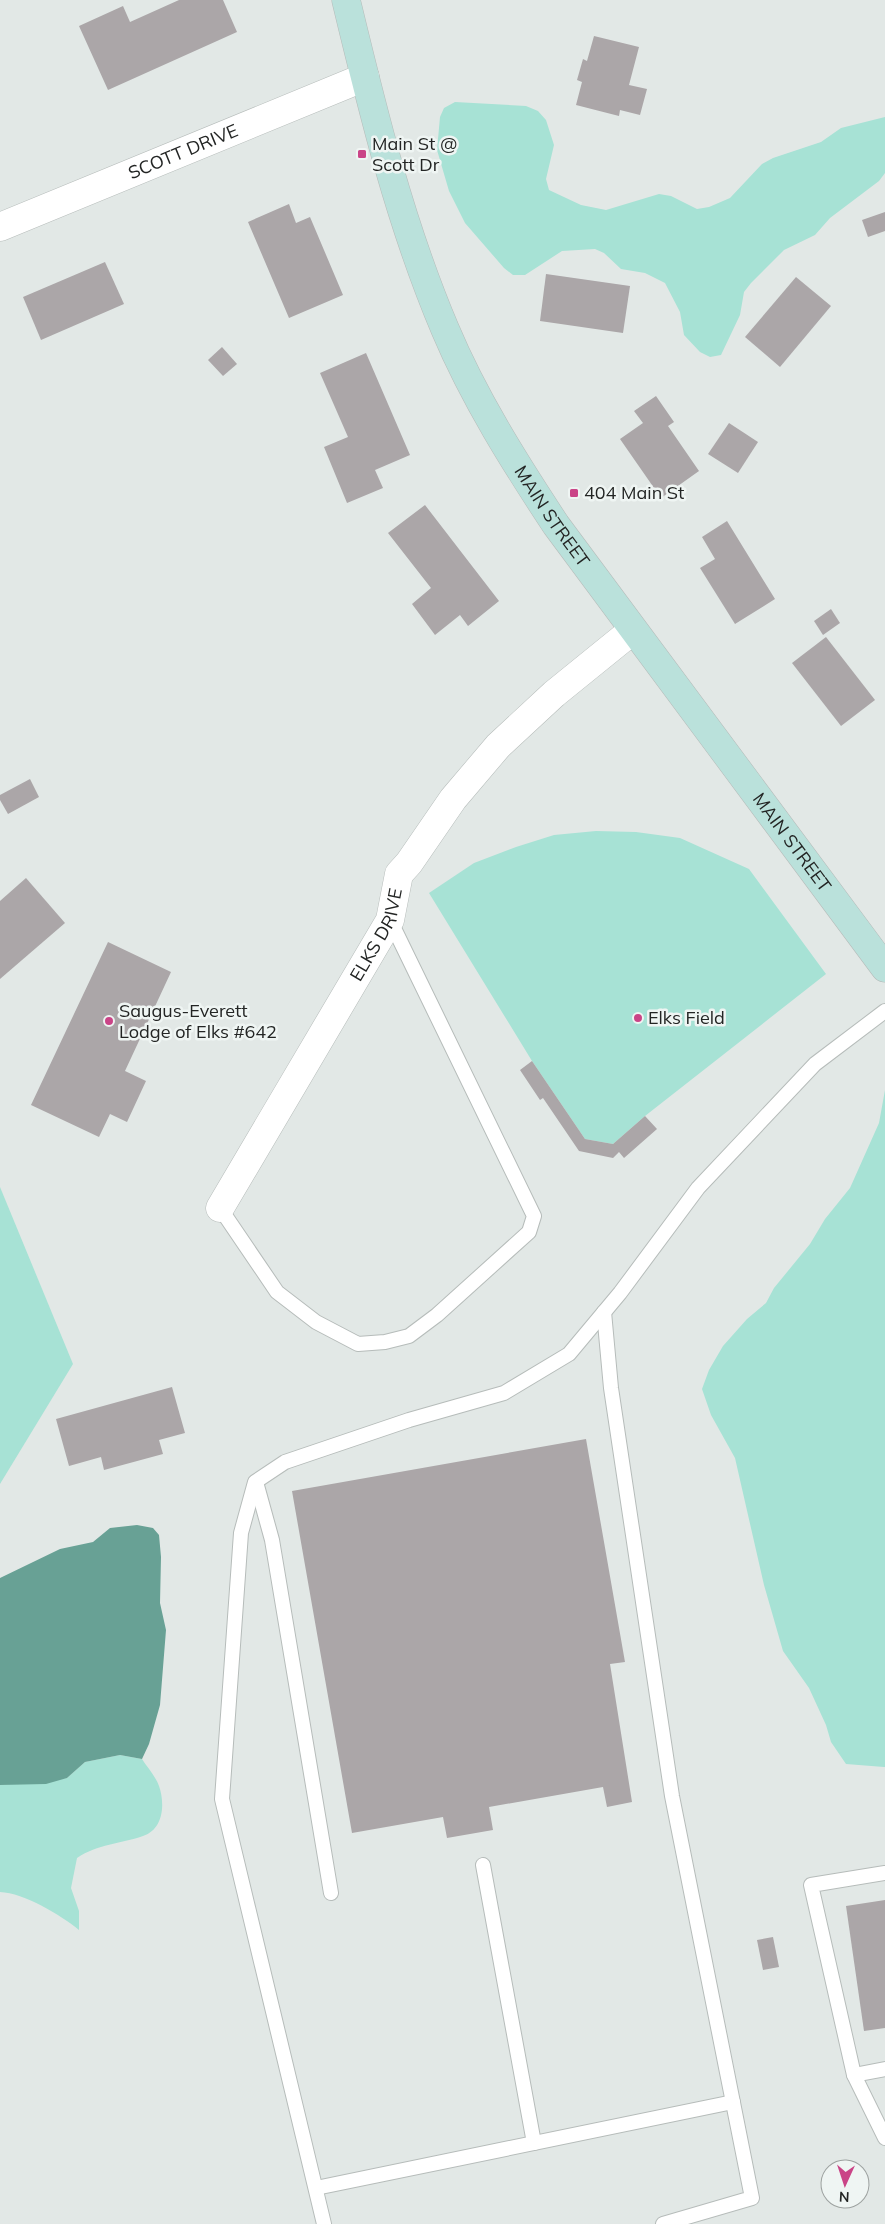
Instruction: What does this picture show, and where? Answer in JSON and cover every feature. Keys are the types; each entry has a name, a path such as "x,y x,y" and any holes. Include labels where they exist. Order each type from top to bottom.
{"main road":[{"name":"MAIN STREET","path":"346,0 394,189 414,252 445,329 465,372 520,470 556,525 885,968"}],"street":[{"name":"SCOTT DRIVE","path":"0,227 365,77"},
{"name":"ELKS DRIVE","path":"220,1208 390,920 399,874 409,863 453,799 498,746 554,694 633,630"}],"lane":[{"path":"220,1208 277,1292 316,1322 358,1344 385,1342 409,1336 437,1314 529,1232 534,1216 390,920"},
{"path":"324,2224 222,1799 242,1532 255,1482 285,1462 409,1420 504,1392 569,1354 604,1312 704,1181 815,1064 885,1011"},
{"path":"604,1312 611,1388 672,1796 752,2198 663,2224"},
{"path":"255,1482 272,1540 331,1893"},
{"path":"483,1865 534,2143"},
{"path":"885,1874 811,1885 854,2075 885,2138"},
{"path":"854,2075 885,2069"},
{"path":"316,2188 733,2102"}],"shaded area":[{"path":"455,102 526,106 538,111 546,120 554,145 546,179 549,190 581,205 606,210 659,194 671,196 697,209 709,207 730,198 762,164 773,158 821,142 841,128 885,117 885,173 879,181 830,218 815,235 784,250 751,283 744,292 740,315 721,355 710,357 700,352 684,335 680,312 665,283 645,273 621,269 604,253 595,249 562,251 525,275 513,275 504,268 465,223 449,191 437,150 440,117 444,108"},
{"name":"Elks Field","path":"596,831 636,832 680,838 749,869 826,974 645,1116 613,1144 585,1139 532,1061 429,893 474,863 516,847 554,835"},
{"path":"885,1090 884,1767 846,1764 831,1742 826,1725 809,1688 783,1651 764,1585 735,1458 711,1415 702,1389 709,1370 723,1346 747,1319 766,1303 774,1288 810,1244 825,1219 850,1188 879,1123"},
{"path":"0,1187 73,1364 0,1484"},
{"path":"137,1525 153,1528 159,1535 161,1557 160,1603 166,1630 160,1705 149,1744 142,1759 120,1755 85,1762 67,1778 46,1784 0,1785 0,1578 60,1549 93,1542 110,1528"},
{"path":"120,1755 142,1759 151,1772 158,1783 161,1793 161,1815 159,1822 150,1833 93,1850 77,1858 71,1888 79,1911 79,1930 42,1906 20,1896 0,1892 0,1785 67,1778 85,1762"}],"building":[{"path":"179,0 223,0 237,32 108,90 79,26 123,6 130,22"},
{"path":"594,36 639,47 629,85 647,89 640,115 620,110 619,116 576,105 582,82 577,80 583,59 587,61"},
{"path":"289,204 296,223 310,217 343,295 289,318 248,222"},
{"path":"885,212 885,231 868,237 862,220"},
{"path":"105,262 124,304 41,340 23,297"},
{"path":"546,274 630,286 623,333 540,321"},
{"path":"796,277 831,306 780,367 745,337"},
{"path":"222,347 237,364 223,376 208,360"},
{"path":"366,353 410,455 375,470 383,488 347,503 324,447 348,437 320,373"},
{"path":"656,396 674,422 668,426 699,471 661,498 620,439 643,423 634,411"},
{"path":"729,423 758,442 738,473 708,454"},
{"path":"425,505 499,601 468,626 460,615 435,635 412,604 431,588 388,533"},
{"path":"727,521 775,599 735,624 700,568 715,559 702,537"},
{"path":"831,609 840,623 823,635 814,621"},
{"path":"826,637 875,700 841,726 792,663"},
{"path":"30,779 39,797 8,814 0,800 0,795"},
{"path":"26,878 65,923 0,979 0,901"},
{"name":"Saugus-Everett Lodge of Elks #642","path":"108,942 171,972 125,1071 146,1081 127,1122 110,1114 99,1137 31,1105"},
{"path":"532,1061 585,1139 613,1144 645,1116 657,1129 624,1158 619,1152 613,1158 579,1151 543,1098 540,1100 520,1070"},
{"path":"172,1387 185,1433 159,1440 163,1454 104,1470 101,1457 69,1466 56,1419"},
{"path":"586,1439 625,1662 610,1664 632,1802 607,1807 603,1787 489,1807 493,1830 447,1838 443,1817 352,1833 292,1491"},
{"path":"885,1900 885,2028 864,2031 846,1906"},
{"path":"773,1937 779,1967 763,1970 757,1940"}],"place":[{"name":"Main St @ Scott Dr","path":"362,154"},
{"name":"404 Main St","path":"574,493"},
{"name":"Elks Field","path":"638,1018"},
{"name":"Saugus-Everett Lodge of Elks #642","path":"109,1021"}]}
